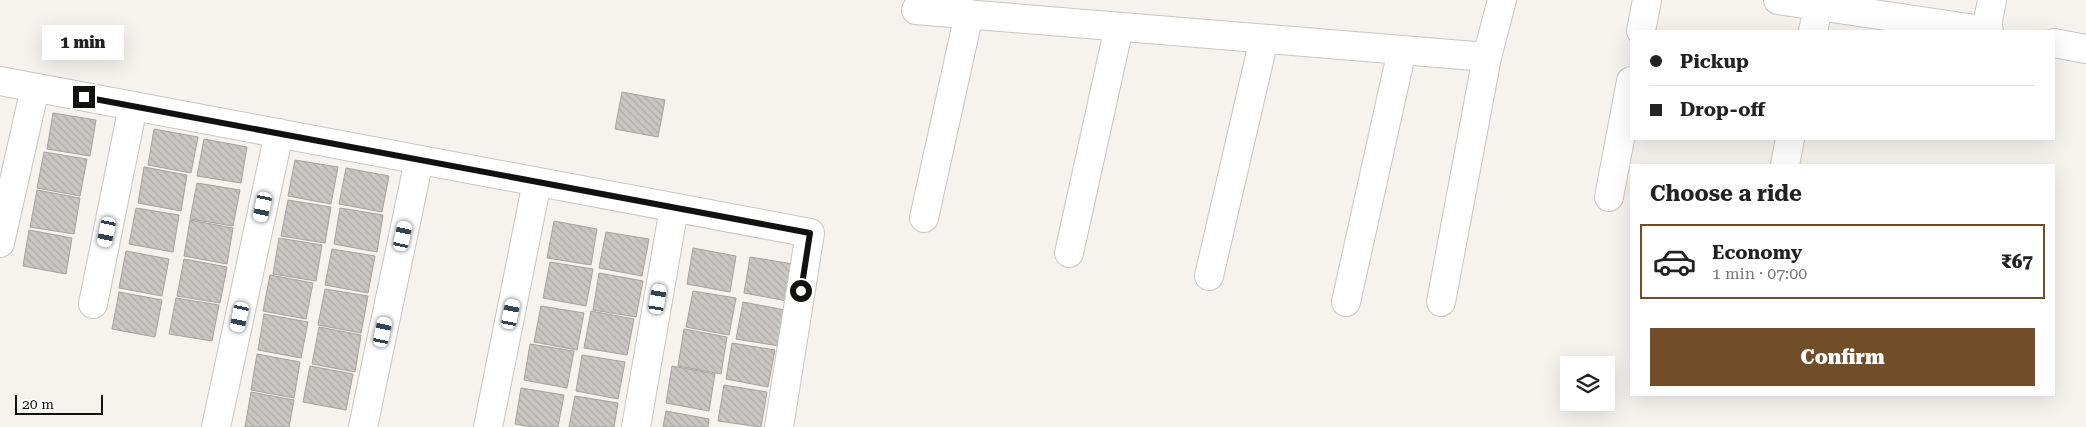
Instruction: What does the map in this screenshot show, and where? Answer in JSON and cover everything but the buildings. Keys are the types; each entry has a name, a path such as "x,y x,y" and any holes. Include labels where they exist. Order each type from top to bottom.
{"street":[{"path":"1441,302 1487,57 1502,0"},
{"path":"1641,30 1647,0"},
{"path":"1778,0 1817,13 1978,30"},
{"path":"1987,30 1992,0"},
{"path":"916,10 1487,57"},
{"path":"924,218 969,14"},
{"path":"1069,253 1119,26"},
{"path":"1209,276 1264,38"},
{"path":"2055,43 2086,48"},
{"path":"1346,302 1402,50"},
{"path":"0,81 810,233 779,427"},
{"path":"1609,197 1630,87"},
{"path":"0,244 35,88"},
{"path":"93,304 133,106"},
{"path":"216,427 279,133"},
{"path":"1784,164 1790,140"},
{"path":"363,427 418,160"},
{"path":"488,427 537,182"},
{"path":"636,427 674,208"}],"route":[{"path":"84,97 810,233 801,291"}]}
